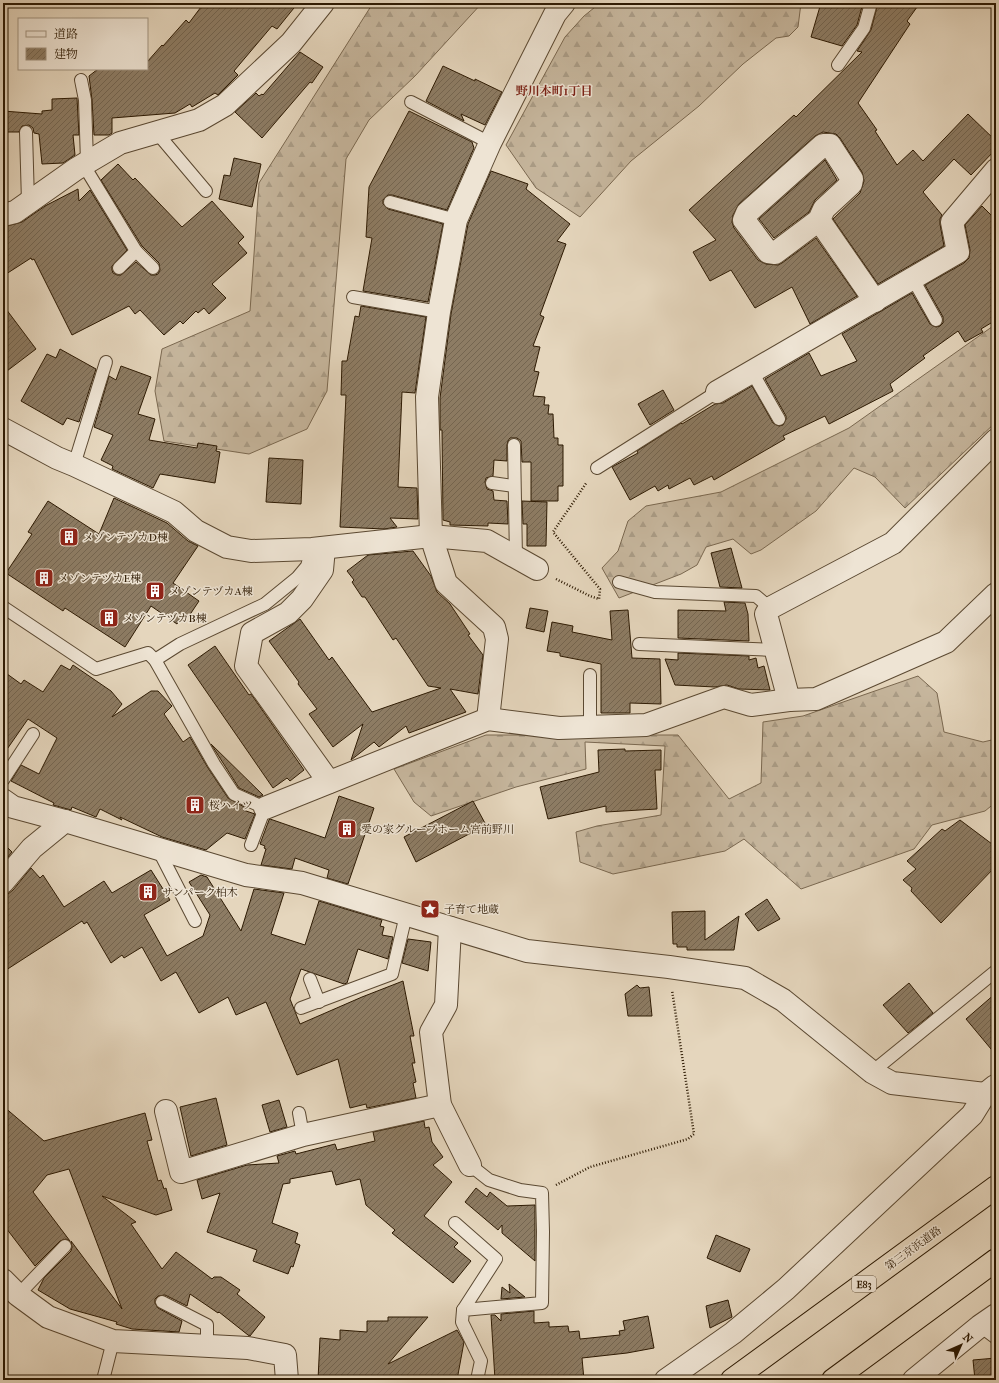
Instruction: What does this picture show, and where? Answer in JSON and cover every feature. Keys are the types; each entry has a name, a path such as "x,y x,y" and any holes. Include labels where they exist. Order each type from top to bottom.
{"highway":[{"name":"第三京浜道路","path":"732,1380 996,1187"},
{"path":"833,1380 996,1260"}],"street":[{"path":"3,215 15,212 85,163 120,143 199,120 225,105 291,43 322,3"},
{"path":"488,719 497,639 494,627 446,583 431,536 427,397 439,312 456,220 490,143 555,14 564,3"},
{"path":"823,145 830,145 852,179 851,184 824,209 819,220 774,253 768,252 744,220 747,213 823,145"},
{"path":"717,392 958,252 952,222 996,170"},
{"path":"819,220 875,301"},
{"path":"3,429 57,458 174,512 196,531 227,547 251,551 318,549 431,536 487,541 537,569"},
{"path":"789,700 766,614 770,608 892,543 996,440"},
{"path":"318,549 322,570 302,599 288,613 252,633 246,666 329,782"},
{"path":"266,808 488,719 559,728 646,725 724,697 751,705 789,700 816,699 946,642 996,594"},
{"path":"3,800 13,807 246,875 302,883 527,950 669,967 745,978 766,988 783,1000 872,1072 892,1083 990,1090"},
{"path":"3,882 32,848 65,821"},
{"path":"450,928 446,1005 431,1032 440,1105 470,1165"},
{"path":"666,1380 733,1333 786,1289 972,1115 990,1090"},
{"path":"166,1110 181,1172 303,1135 440,1105"},
{"path":"10,1287 48,1317 113,1341 248,1348 285,1355 287,1380"},
{"path":"914,1380 991,1327"}],"lane":[{"path":"838,64 864,28 871,3"},
{"path":"81,80 85,100 85,163 136,251 153,268"},
{"path":"411,102 490,143"},
{"path":"158,131 162,140 206,191"},
{"path":"26,132 28,202"},
{"path":"390,202 456,220"},
{"path":"118,268 136,251"},
{"path":"913,279 936,320"},
{"path":"353,297 439,312"},
{"path":"74,465 106,362"},
{"path":"752,372 779,419"},
{"path":"597,468 717,392"},
{"path":"514,445 516,558"},
{"path":"492,483 514,486"},
{"path":"155,660 180,644 265,604 297,578 318,549"},
{"path":"619,582 655,592 756,596 770,608"},
{"path":"3,607 96,669 148,653 155,660 214,764 234,794 266,808 251,845"},
{"path":"639,644 776,650"},
{"path":"590,675 590,727"},
{"path":"3,780 32,734"},
{"path":"158,849 195,921"},
{"path":"301,1008 392,974 406,915"},
{"path":"872,1072 996,971"},
{"path":"310,979 319,1002"},
{"path":"299,1112 303,1135"},
{"path":"463,1310 542,1303 542,1193 520,1190 489,1180 470,1165"},
{"path":"456,1223 496,1259 463,1310 462,1322 481,1361 477,1380"},
{"path":"10,1287 65,1246"},
{"path":"162,1302 207,1325 208,1346"},
{"path":"103,1380 113,1341"}],"path":[{"path":"537,569 590,596 599,599 600,589 553,532 597,468"},
{"path":"542,1193 590,1167 688,1139 694,1134 669,967"}],"green space":[{"path":"373,3 482,3 415,76 369,120 346,159 327,391 307,429 249,454 164,441 155,391 162,349 250,311 259,183"},
{"path":"600,3 801,3 798,27 789,36 776,38 743,64 699,106 631,161 580,217 536,188 506,145 565,37 584,16"},
{"path":"996,324 996,422 905,508 875,477 854,468 816,511 761,550 751,554 733,539 706,547 697,565 681,574 619,598 602,568 618,551 628,521 646,506 721,492 849,428"},
{"path":"918,676 937,693 944,732 983,742 996,739 996,802 985,811 932,825 914,849 801,889 744,839 725,851 613,874 580,862 576,832 597,826 661,815 665,746 585,742 586,769 516,787 431,816 414,802 394,769 486,735 678,735 729,799 761,783 763,722 803,716"}],"building":[{"path":"204,3 298,3 277,29 272,26 234,71 238,75 218,95 215,93 192,107 190,104 175,113 112,118 112,133 109,135 94,135 89,76 97,70 148,70 148,61 186,20 189,23"},
{"path":"821,3 863,3 857,25 842,46 811,37"},
{"path":"878,3 920,3 907,21 910,24 858,103 877,130 875,131 897,165 913,150 923,161 968,114 996,141 996,149 971,175 954,159 923,192 942,215 940,224 944,246 878,284 833,219 860,193 864,181 862,172 836,134 823,132 815,136 739,204 733,215 732,222 734,228 758,260 766,264 778,265 782,263 816,238 857,296 810,324 792,287 755,308 731,270 710,281 693,252 716,240 689,210 794,115 796,117 862,52 857,51 871,30"},
{"path":"300,52 323,67 312,83 310,82 262,138 235,112 256,93 259,96 262,94 263,95"},
{"path":"443,66 502,92 485,125 461,114 464,121 426,101"},
{"path":"77,98 79,135 73,135 75,155 63,163 42,164 39,134 34,133 33,128 29,125 22,126 19,132 3,132 3,111 42,114 42,111 52,110 52,99"},
{"path":"409,111 472,142 474,148 447,210 392,195 388,195 383,200 383,204 388,209 443,224 428,302 363,291 372,238 366,237 369,187"},
{"path":"234,158 261,164 252,207 219,199 224,175 230,176"},
{"path":"825,160 837,180 815,200 809,212 774,238 759,219"},
{"path":"118,164 133,180 135,178 182,227 212,201 244,237 238,243 247,253 212,284 226,298 209,314 204,308 198,313 196,311 183,324 180,321 164,335 140,310 135,314 129,306 72,335 34,259 32,260 31,258 3,276 3,227 22,222 45,206 78,189 79,201 90,190 127,250 112,266 113,273 121,275 136,262 151,275 158,274 160,270 159,263 142,246 101,180"},
{"path":"491,171 528,184 526,189 570,224 557,241 566,244 540,315 544,317 533,346 540,347 534,371 539,372 533,396 545,397 544,405 549,405 548,414 553,414 554,438 558,438 558,445 563,445 563,486 558,486 558,501 531,501 531,462 522,462 521,441 517,438 510,438 507,445 507,461 494,460 493,476 486,478 485,482 487,489 493,491 494,500 507,501 508,524 488,523 488,526 450,525 450,522 443,520 442,430 440,430 440,398 451,314 468,224"},
{"path":"982,206 996,220 996,320 981,329 983,332 965,342 958,331 923,356 925,358 890,384 893,391 829,424 825,416 783,436 785,439 714,480 712,476 694,485 690,478 669,489 668,485 658,491 655,486 630,500 612,467 638,453 637,451 681,423 682,424 715,404 723,403 752,386 773,423 779,426 783,425 786,416 765,379 809,353 821,376 857,361 842,334 912,293 930,324 936,327 940,326 943,323 943,317 925,285 964,263 969,258 970,250 965,225"},
{"path":"3,305 36,349 3,374"},
{"path":"361,306 426,317 415,393 402,392 398,487 417,488 418,519 390,518 397,527 384,529 340,527 346,395 341,395 342,361 347,361 355,316 359,317"},
{"path":"60,349 96,369 79,422 67,418 63,425 21,401 47,354 56,358"},
{"path":"121,366 151,377 138,414 155,419 149,440 197,448 198,443 217,446 216,451 220,452 215,483 160,474 153,488 112,469 113,466 101,460 113,435 94,427 109,376 116,380"},
{"path":"663,390 674,410 650,425 638,404"},
{"path":"269,458 303,460 301,504 266,502"},
{"path":"114,498 167,523 188,541 198,546 173,583 199,601 189,616 184,613 177,624 151,606 125,647 65,608 63,611 6,573 32,534 28,532 48,501 99,534"},
{"path":"522,501 547,502 546,546 527,546 527,524 523,524"},
{"path":"731,548 742,588 720,587 711,553"},
{"path":"413,551 431,576 437,592 450,604 470,634 468,635 483,655 478,694 450,689 466,712 409,733 406,726 379,747 374,742 351,760 363,724 333,747 309,714 317,709 269,641 300,619 329,660 332,657 372,712 441,688 428,686 396,638 393,640 365,597 362,597 352,582 354,580 347,571 368,555"},
{"path":"724,602 745,603 748,614 749,641 678,638 678,610 726,611"},
{"path":"530,608 548,611 544,632 526,628"},
{"path":"628,610 632,658 660,659 661,704 630,703 630,713 601,713 601,664 560,656 560,653 547,651 552,622 573,626 572,632 612,640 610,611"},
{"path":"215,646 249,695 251,694 304,770 290,781 287,778 273,788 188,665"},
{"path":"678,653 749,656 749,660 756,658 758,668 764,666 770,690 739,689 727,685 715,687 675,685 665,659 678,660"},
{"path":"61,665 70,670 73,665 111,691 122,704 112,717 151,691 158,691 172,706 164,714 183,742 190,737 228,798 246,808 243,810 255,814 245,839 227,833 206,850 162,837 100,809 96,817 72,807 71,810 53,805 54,803 11,781 21,765 39,774 57,738 28,719 3,755 3,671 21,684 24,680 43,692"},
{"path":"211,744 263,795 259,797 239,788"},
{"path":"625,749 625,751 661,750 661,770 655,770 657,809 606,812 606,806 548,819 540,787 599,772 598,750"},
{"name":"愛の家グループホーム宮前野川","path":"339,796 374,808 348,884 327,878 329,870 295,858 292,869 261,865 266,849 264,848 265,846 260,844 270,819 325,838"},
{"path":"473,801 486,825 416,862 404,837"},
{"path":"960,820 996,847 996,866 941,923 911,891 912,888 903,880 916,869 907,861 942,829 945,831"},
{"path":"3,843 12,852 3,863"},
{"path":"31,868 40,878 43,875 64,907 104,881 112,893 151,870 170,900 144,915 167,956 203,936 210,915 189,882 201,875 207,877 241,931 254,889 284,893 271,934 305,945 319,901 382,920 380,926 384,927 382,935 393,937 388,959 358,949 347,983 344,984 301,969 290,999 300,1024 403,981 414,1036 410,1036 415,1063 412,1063 416,1082 413,1083 416,1098 367,1108 366,1104 350,1108 338,1059 297,1075 266,1002 236,1015 228,997 199,1013 176,972 161,981 142,947 124,958 122,955 111,963 87,922 84,924 82,921 3,972 3,894 8,894 13,890"},
{"path":"767,899 780,919 758,931 745,914"},
{"path":"705,911 705,940 739,916 734,950 687,950 687,947 677,947 677,944 673,944 672,912"},
{"path":"408,939 431,942 428,971 402,963"},
{"path":"909,983 933,1013 908,1033 883,1005"},
{"path":"637,985 640,988 649,987 652,1016 628,1016 625,994"},
{"path":"996,993 996,1055 966,1019"},
{"path":"216,1098 227,1145 191,1156 180,1107"},
{"path":"279,1100 287,1127 270,1132 262,1105"},
{"path":"3,1106 44,1141 145,1113 152,1140 147,1141 158,1181 161,1180 164,1189 166,1188 172,1210 156,1215 102,1196 136,1222 131,1224 162,1269 176,1252 212,1279 214,1277 221,1277 240,1290 237,1294 265,1317 250,1336 219,1312 218,1313 190,1294 187,1306 165,1295 158,1296 155,1299 155,1303 158,1308 182,1321 179,1332 132,1329 116,1324 117,1322 70,1309 38,1290 44,1278 71,1251 71,1241 122,1309 69,1169 47,1175 33,1192 70,1241 66,1239 60,1241 35,1266 3,1224"},
{"path":"424,1121 425,1128 429,1127 432,1142 443,1157 433,1165 452,1182 424,1216 458,1243 454,1247 471,1261 453,1283 392,1233 395,1230 366,1205 360,1179 336,1185 332,1171 290,1179 290,1183 283,1184 272,1223 298,1233 295,1243 300,1245 293,1267 291,1266 288,1274 253,1261 257,1250 207,1232 220,1193 202,1199 197,1180 247,1165 279,1163 277,1156 295,1151 296,1154 335,1144 337,1150 375,1141 373,1132"},
{"path":"476,1188 487,1197 490,1192 507,1206 535,1205 535,1261 502,1233 502,1225 498,1230 465,1202"},
{"path":"716,1235 750,1249 740,1272 707,1258"},
{"path":"509,1284 525,1297 501,1299 502,1287 510,1293"},
{"path":"728,1300 732,1317 710,1328 706,1306"},
{"path":"534,1311 534,1323 549,1322 549,1327 568,1326 569,1332 579,1331 580,1339 620,1335 619,1331 625,1330 623,1321 648,1316 654,1348 627,1353 582,1358 584,1380 495,1380 491,1315 495,1315 501,1321 501,1314"},
{"path":"388,1317 428,1317 388,1364 457,1330 464,1342 457,1380 318,1380 320,1338 340,1340 340,1330 367,1332 367,1321 388,1321"},
{"path":"996,1358 996,1380 975,1380 973,1360"}],"place":[{"name":"メゾンテヅカD棟","path":"69,537"},
{"name":"メゾンテヅカE棟","path":"44,578"},
{"name":"メゾンテヅカA棟","path":"155,591"},
{"name":"メゾンテヅカB棟","path":"109,618"},
{"name":"桜ハイツ","path":"195,805"},
{"name":"愛の家グループホーム宮前野川","path":"347,829"},
{"name":"サンパーク柏木","path":"148,892"},
{"name":"子育て地蔵","path":"430,909"}],"district":[{"name":"野川本町1丁目","path":"554,91"}]}
